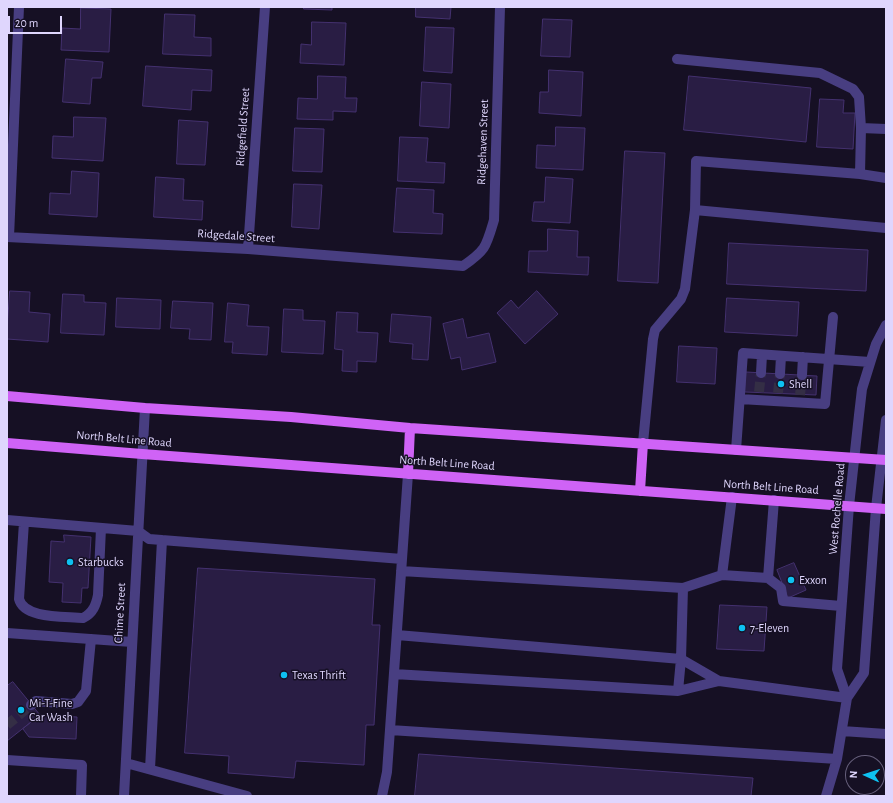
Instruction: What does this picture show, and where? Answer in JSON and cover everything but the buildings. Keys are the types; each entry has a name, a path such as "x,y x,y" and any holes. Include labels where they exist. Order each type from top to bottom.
{"main road":[{"path":"7,396 145,408 291,417 410,428 884,460"},
{"path":"408,474 410,428"},
{"name":"North Belt Line Road","path":"7,442 142,454 881,508"},
{"path":"640,491 643,443"}],"street":[{"path":"8,237 19,7"},
{"name":"Ridgefield Street","path":"248,249 265,7"},
{"name":"Ridgehaven Street","path":"463,266 480,254 487,244 494,220 500,7"},
{"path":"677,58 820,73 853,89 859,97 861,128 860,174"},
{"path":"861,128 886,129"},
{"path":"643,443 655,330 681,299 685,289 695,210 696,161 860,174 886,178"},
{"path":"695,210 886,228"},
{"name":"Ridgedale Street","path":"8,237 248,249 463,266"},
{"path":"740,400 759,396 800,398 825,404 833,317"},
{"name":"West Rochelle Road","path":"847,698 837,669 854,458 862,389 876,344 886,325"},
{"path":"736,450 743,354 870,362"},
{"path":"761,373 762,355"},
{"path":"780,374 781,356"},
{"path":"802,375 803,357"},
{"name":"Chime Street","path":"124,796 145,408"},
{"name":"West Rochelle Road","path":"826,796 837,759 847,698 864,673 881,508 886,420"},
{"path":"382,796 387,772 408,474"},
{"path":"722,575 732,497"},
{"path":"768,578 774,500"},
{"path":"7,520 138,531 149,539 402,559"},
{"path":"24,522 19,590 20,604 24,609 31,612 83,618 89,615 97,602 101,528"},
{"path":"150,769 162,540"},
{"path":"401,571 683,588 722,575 768,578 781,588 783,601 842,606"},
{"path":"678,691 681,659 683,588"},
{"path":"7,633 132,642"},
{"path":"397,635 681,659 718,680 847,698"},
{"path":"31,705 36,701 72,704 78,702 86,691 91,639"},
{"path":"394,674 678,691 718,680"},
{"path":"390,730 837,759"},
{"path":"842,731 886,734"},
{"path":"7,760 82,765 81,796"},
{"path":"126,763 246,796"}],"tunnel":[{"path":"759,392 761,373"},
{"path":"778,393 780,374"},
{"path":"800,395 802,375"},
{"path":"7,725 31,705"}],"place":[{"name":"Shell","path":"781,384"},
{"name":"Starbucks","path":"70,562"},
{"name":"Exxon","path":"791,580"},
{"name":"7-Eleven","path":"742,628"},
{"name":"Texas Thrift","path":"284,675"},
{"name":"Mi-T-Fine Car Wash","path":"21,710"}]}
